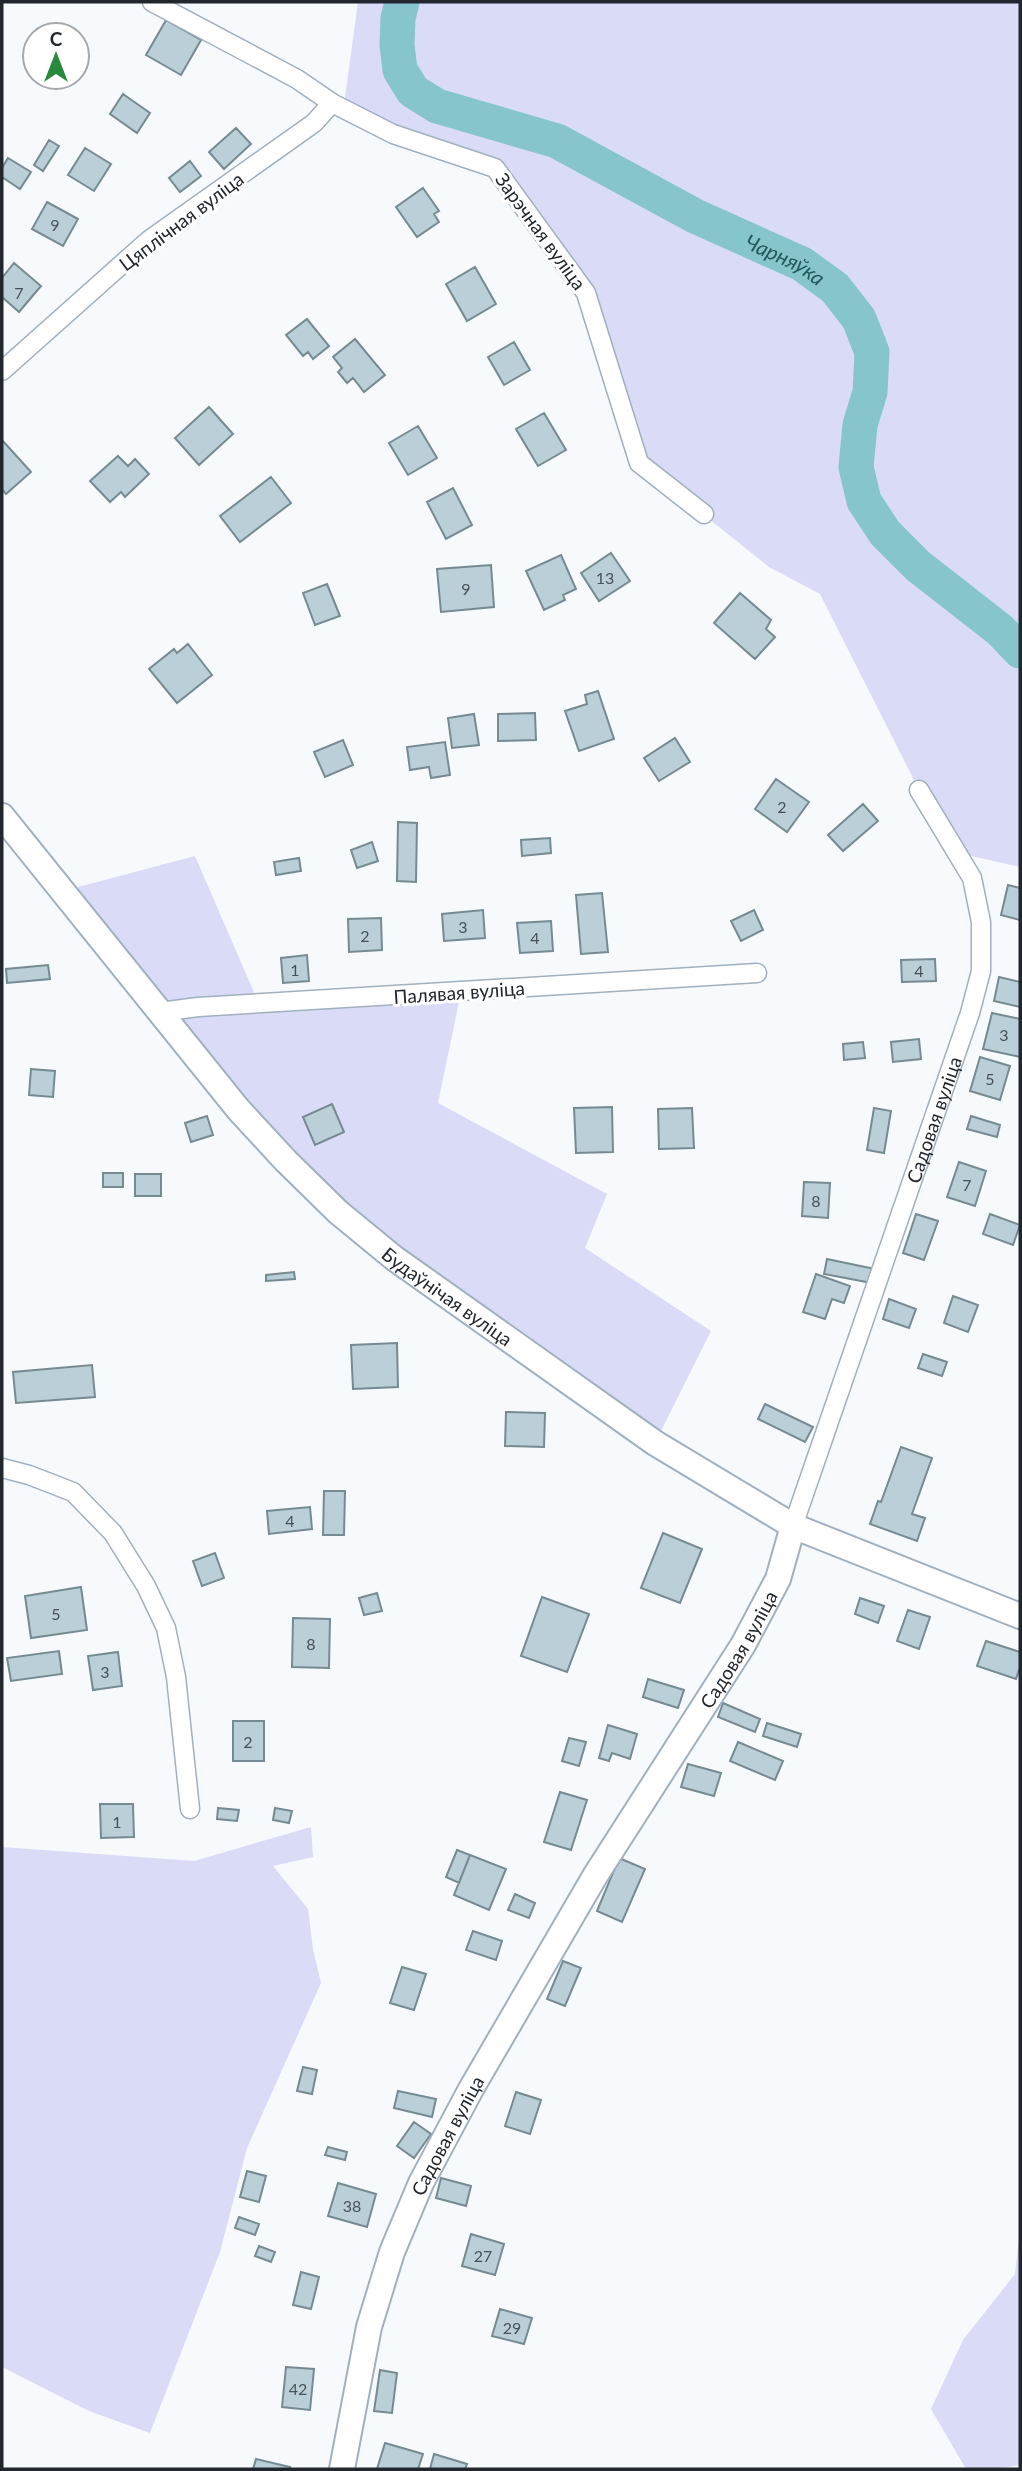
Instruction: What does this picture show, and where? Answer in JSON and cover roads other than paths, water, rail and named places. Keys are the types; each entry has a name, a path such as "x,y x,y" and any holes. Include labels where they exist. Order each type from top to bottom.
{"main road":[{"name":"Будаўнічая вуліца","path":"2,816 238,1109 338,1212 458,1305 655,1443 793,1526 1020,1616"},
{"name":"Садовая вуліца","path":"342,2469 369,2327 392,2252 421,2183 471,2089 595,1876 743,1645 778,1578 793,1526"}],"street":[{"name":"Зарэчная вуліца","path":"152,2 297,79 332,103 393,134 495,168 586,293 639,463 704,514"},
{"name":"Цяплічная вуліца","path":"2,371 149,240 314,123 332,103"},
{"name":"Садовая вуліца","path":"793,1526 966,1027 981,971 981,922 972,878 919,790"},
{"name":"Палявая вуліца","path":"160,1012 198,1007 757,974"},
{"path":"2,1468 73,1492 113,1533 146,1586 166,1628 176,1677 190,1809"}],"waterway":[{"name":"Чарняўка","path":"402,2 398,18 397,45 400,70 413,91 437,106 557,141 695,216 802,264 835,288 859,319 872,352 870,392 860,425 856,467 864,501 885,533 918,566 1000,630 1020,651"}]}
